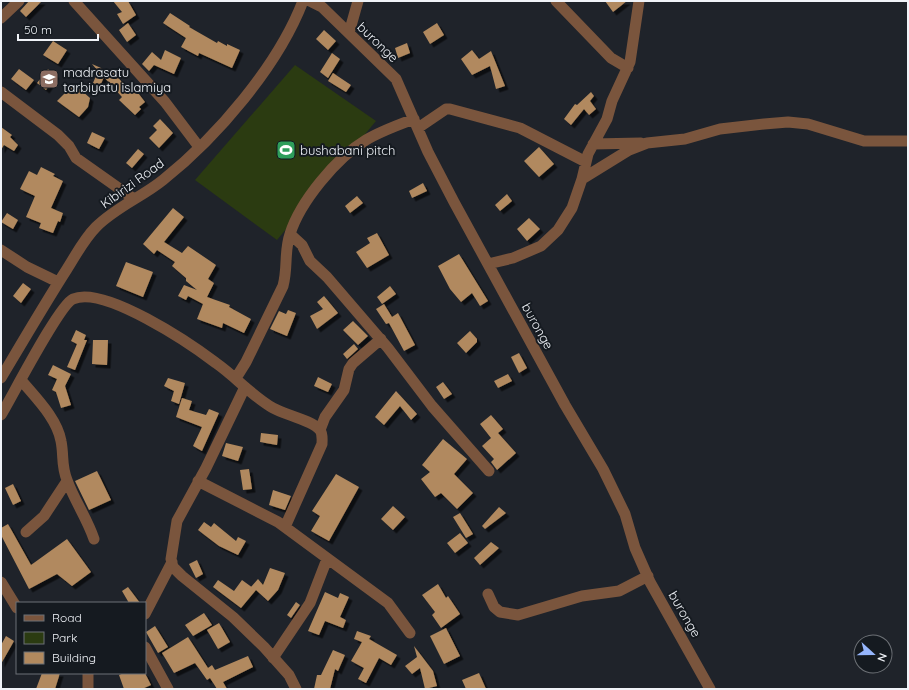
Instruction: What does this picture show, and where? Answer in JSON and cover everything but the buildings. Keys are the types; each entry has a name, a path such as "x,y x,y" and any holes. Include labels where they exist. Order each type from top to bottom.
{"street":[{"path":"1,18 19,1"},
{"path":"74,1 165,102 199,147"},
{"name":"Kibirizi Road","path":"2,376 58,282 96,227 112,213 162,181 199,147 224,121 258,79 282,42 304,1"},
{"name":"buronge","path":"310,1 322,8 396,79 454,202 565,405 602,469 625,514 635,548 648,576 710,689"},
{"path":"349,33 358,1"},
{"path":"556,1 606,54 628,68"},
{"path":"488,264 513,258 540,246 558,230 572,208 582,179 588,154 607,119 612,101 628,68 635,40 639,1"},
{"path":"1,92 58,135 69,146 76,158 134,199"},
{"path":"236,378 246,362 283,286 287,274 286,247 290,234 308,200 336,165 365,140 416,124 450,109 520,128 586,162"},
{"path":"593,144 647,143 685,139 720,130 788,122 828,128 864,140 908,141"},
{"path":"582,179 629,150 647,143"},
{"path":"290,234 302,245 310,261 327,277 380,340 432,406 489,471"},
{"path":"1,250 27,267 58,282"},
{"path":"1,415 36,351 65,306 72,299 86,298 103,300 128,310 166,329 186,341 272,407 310,423 320,430 322,444 285,527"},
{"path":"320,430 326,417 344,390 349,369 353,363 380,340"},
{"path":"21,380 44,408 58,431 61,442 62,464 67,481 94,539"},
{"path":"245,387 177,522 171,550 172,562 174,567 182,576 233,617 289,675 296,689"},
{"path":"26,532 44,516 67,481"},
{"path":"198,481 285,527 388,603 410,632"},
{"path":"273,658 310,603 327,559"},
{"path":"146,612 172,562"},
{"path":"488,594 494,607 500,612 518,615 582,596 619,591 648,576"},
{"path":"1,582 16,606"},
{"path":"146,649 168,689"},
{"path":"88,674 88,689"}],"green space":[{"name":"bushabani pitch","path":"295,65 376,121 277,240 195,180"}],"place":[{"name":"madrasatu tarbiyatu islamiya","path":"49,79"},
{"name":"bushabani pitch","path":"286,150"}]}
